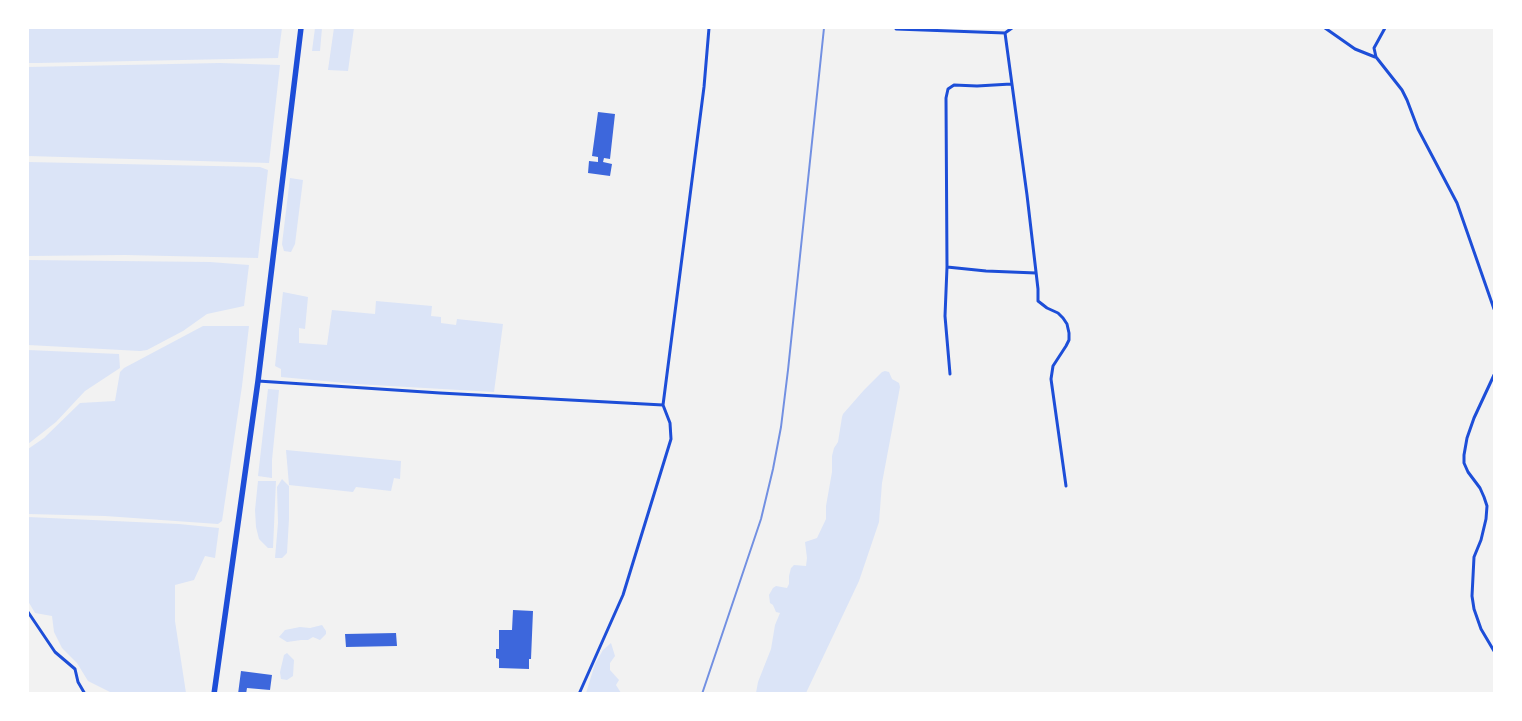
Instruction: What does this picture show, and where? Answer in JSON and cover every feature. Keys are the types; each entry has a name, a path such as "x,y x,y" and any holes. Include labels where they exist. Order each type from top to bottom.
{"highway":[{"path":"214,694 258,381 301,28"}],"street":[{"path":"579,694 623,595 671,439 670,423 663,406 703,96 709,28"},
{"path":"896,28 1005,34 1012,28"},
{"path":"1325,28 1355,49 1376,57"},
{"path":"1385,28 1374,48 1376,57 1402,90 1418,129 1457,204 1494,308"},
{"path":"1005,34 1027,195 1038,301 1063,318 1070,333 1066,346 1053,366 1051,379 1066,486"},
{"path":"950,374 945,316 947,267 946,98 948,89 954,85 1011,84"},
{"path":"947,267 986,272 1036,273"},
{"path":"1494,374 1474,418 1467,438 1464,455 1464,463 1480,488 1486,506 1486,519 1474,557 1472,596 1481,629 1494,651"},
{"path":"258,381 663,406"},
{"path":"28,612 55,652 75,669 78,682 84,694"}],"shaded area":[{"path":"28,28 282,28 278,58 28,63"},
{"path":"315,28 322,28 320,51 312,51"},
{"path":"334,28 354,28 348,71 328,70"},
{"path":"220,63 280,65 269,163 28,156 28,67"},
{"path":"28,162 260,167 268,170 258,258 125,255 28,256"},
{"path":"290,178 303,180 295,244 291,252 284,251 282,244"},
{"path":"28,260 210,262 249,265 244,306 207,314 183,331 147,350 140,351 28,345"},
{"path":"283,292 308,297 305,329 299,328 299,343 327,345 332,310 375,314 376,301 432,306 431,316 441,317 441,323 456,325 457,319 503,324 494,392 356,384 281,377 281,369 275,366"},
{"path":"203,326 249,326 222,521 218,524 105,516 28,514 28,449 44,438 80,403 115,401 120,372 124,368"},
{"path":"28,350 119,354 120,368 85,391 56,422 28,444"},
{"path":"885,371 889,372 892,379 899,383 900,387 882,483 879,522 859,581 806,693 756,693 758,682 771,649 775,625 780,613 776,612 770,603 769,595 776,586 787,588 791,568 794,565 806,566 805,542 817,538 826,519 826,506 832,472 832,456 838,442 843,414 864,390"},
{"path":"268,389 279,390 272,478 258,476"},
{"path":"286,450 401,461 400,479 394,478 391,491 356,487 353,492 289,485"},
{"path":"282,479 289,486 287,553 282,558 275,558 278,523 277,487"},
{"path":"258,481 276,481 273,548 268,548 259,539 256,527 255,510"},
{"path":"28,517 179,524 219,528 215,558 205,556 194,580 175,585 175,621 186,693 112,693 88,681 77,663 62,648 54,632 52,616 35,613 28,601"},
{"path":"322,625 326,634 320,640 313,637 308,640 287,642 279,637 285,630"},
{"path":"611,643 615,656 610,663 610,670 619,680 616,685 621,693 586,693 595,664 603,650"},
{"path":"287,653 294,660 293,676 287,680 281,679 280,672 284,655"}],"building":[{"path":"598,112 615,114 610,159 604,158 603,162 612,164 610,176 588,173 589,161 598,162 598,157 592,156"},
{"path":"513,610 533,611 529,669 499,668 499,659 496,658 496,649 499,649 499,630 512,630"},
{"path":"396,633 397,646 346,647 345,634"},
{"path":"241,671 272,675 270,690 247,688 246,694 238,694"}],"railway":[{"path":"702,694 761,519 781,427 824,28"}]}
